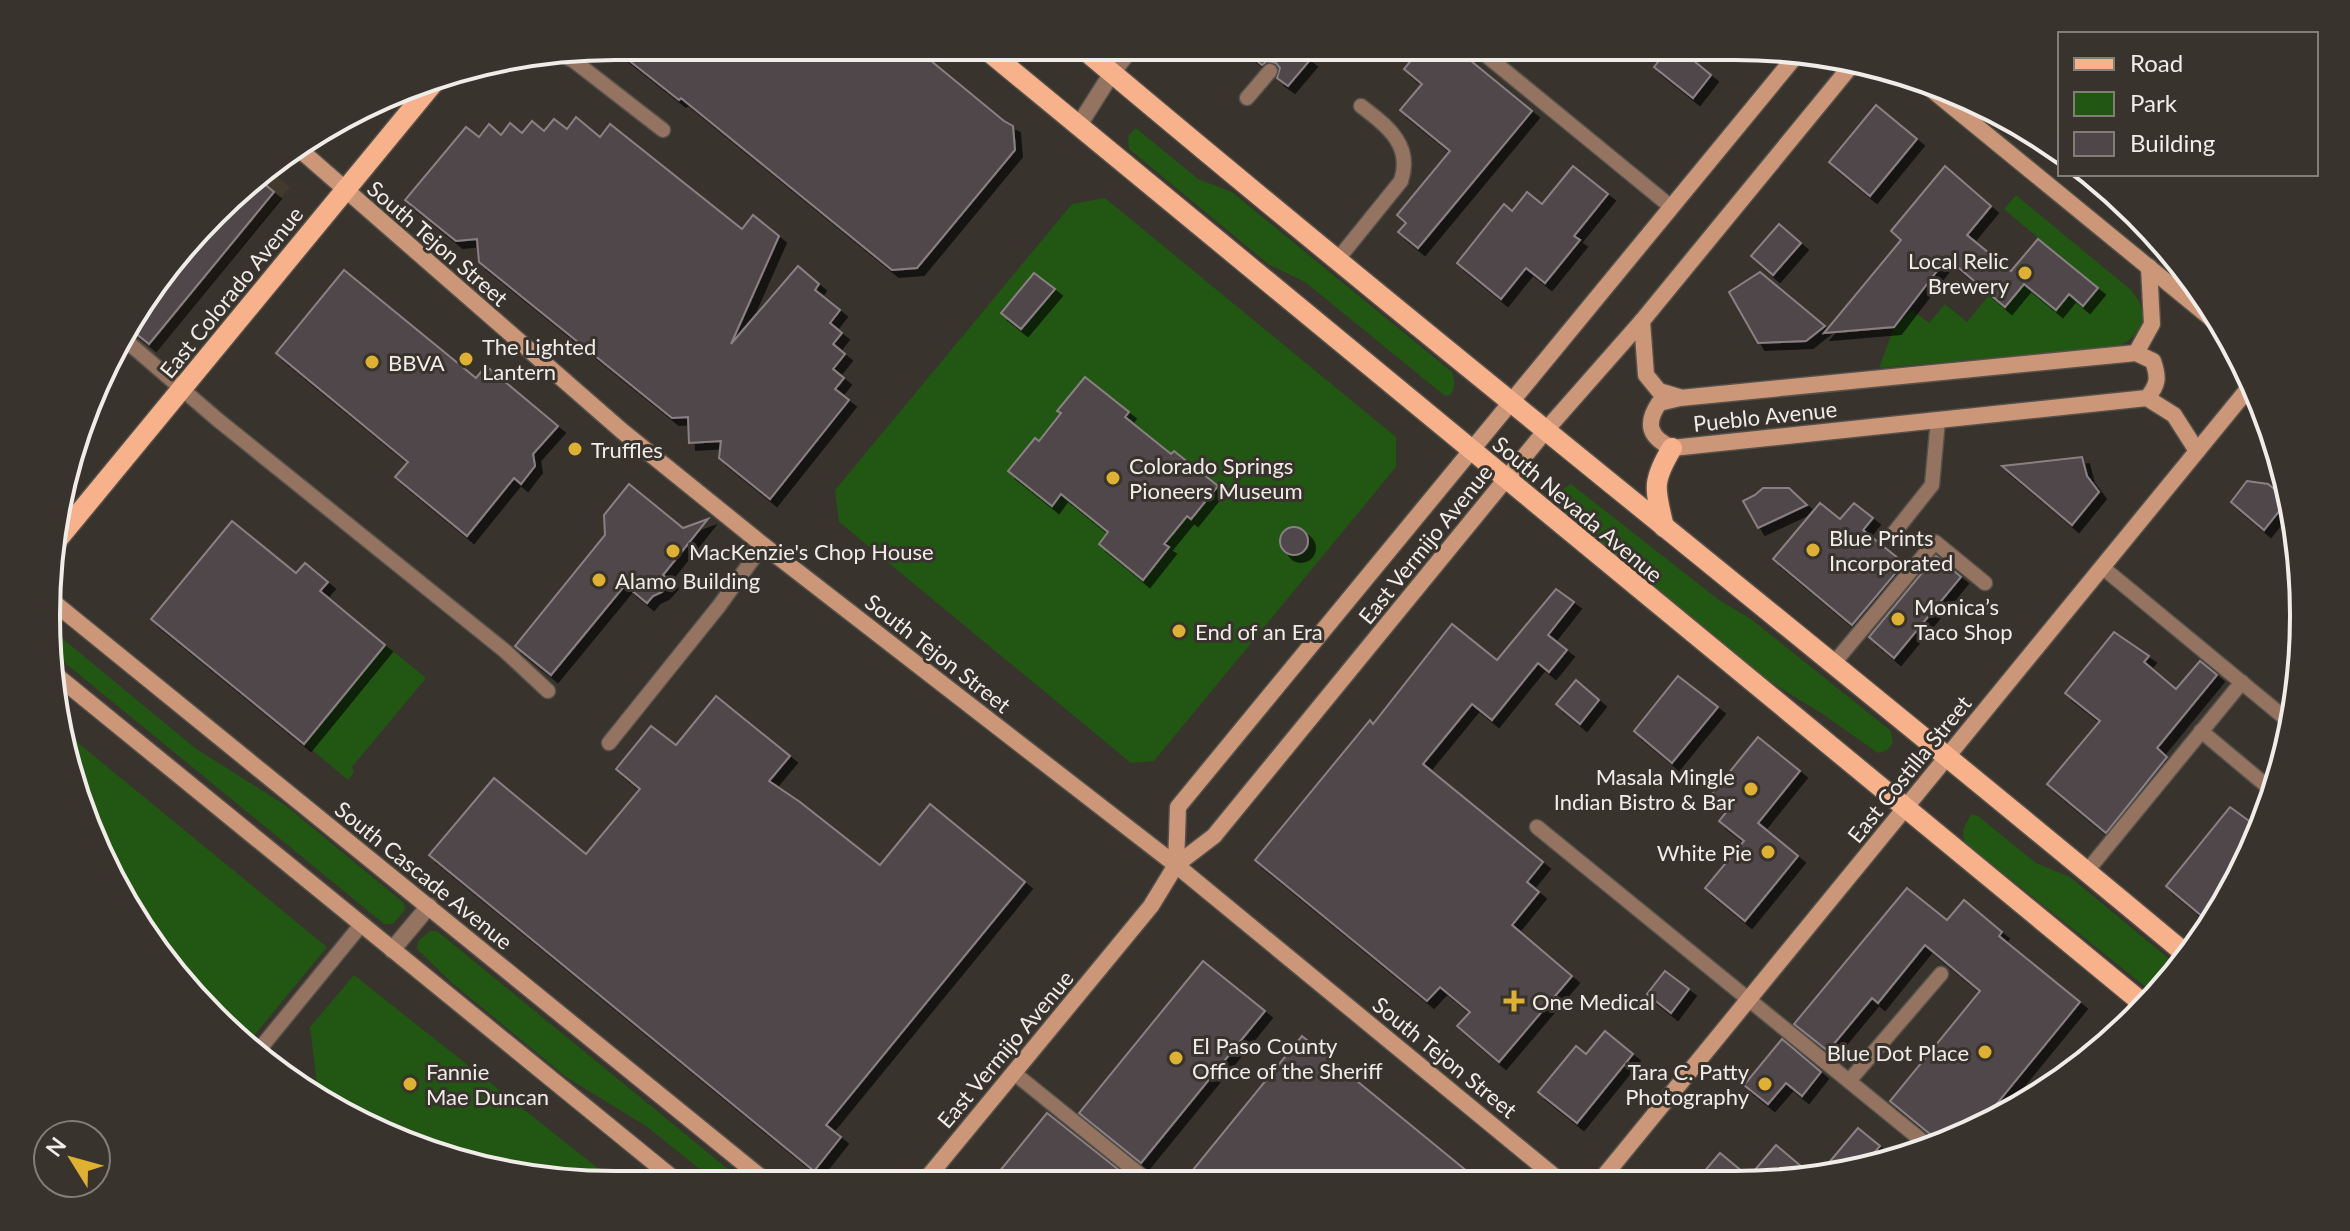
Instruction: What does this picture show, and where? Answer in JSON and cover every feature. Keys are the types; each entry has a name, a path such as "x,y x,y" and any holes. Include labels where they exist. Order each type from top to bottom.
{"main road":[{"name":"South Nevada Avenue","path":"999,60 2136,998"},
{"name":"South Nevada Avenue","path":"1097,60 1664,527 1948,755 2179,948"},
{"name":"East Colorado Avenue","path":"68,528 424,94"},
{"path":"1664,527 1655,489 1661,466 1672,448"}],"street":[{"path":"1079,125 1122,60"},
{"name":"East Vermijo Avenue","path":"1176,865 1178,807 1790,63"},
{"name":"East Vermijo Avenue","path":"933,1171 1151,906 1176,865 1214,836 1546,430 1642,321 1846,72"},
{"path":"1947,102 2194,304"},
{"name":"South Tejon Street","path":"306,155 622,431 763,545 1176,865 1548,1171"},
{"path":"2149,267 2152,324 2136,353 2153,361 2157,373 2157,386 2147,398 2174,415 2197,451"},
{"path":"1642,321 1646,375 1659,391 1680,398"},
{"name":"Pueblo Avenue","path":"2136,353 1680,398 1659,403 1651,415 1650,427 1661,442 1672,448 2147,398"},
{"name":"East Costilla Street","path":"1608,1171 2244,394"},
{"name":"South Cascade Avenue","path":"60,608 753,1171"},
{"path":"64,682 664,1171"},
{"path":"392,950 429,906"}],"lane":[{"path":"1492,60 1670,206"},
{"path":"575,61 663,130"},
{"path":"1247,98 1270,71"},
{"path":"1338,259 1401,181 1405,170 1405,156 1394,133 1361,106"},
{"path":"131,345 505,651 548,691"},
{"path":"1893,534 1932,485 1938,420"},
{"path":"1834,663 1935,542 1985,583"},
{"path":"609,743 719,606 763,545"},
{"path":"2102,567 2281,714"},
{"path":"2087,871 2242,682"},
{"path":"2201,731 2264,784"},
{"path":"1537,827 1920,1139"},
{"path":"263,1045 361,925"},
{"path":"1849,1081 1941,974"},
{"path":"1014,1073 1135,1171"}],"shaded area":[{"path":"276,176 290,187 151,358 132,342 154,307 198,249"}],"green space":[{"path":"1136,128 1198,179 1232,192 1452,372 1454,384 1450,395 1445,396 1305,282 1268,264 1129,149 1128,136"},
{"path":"2016,195 2131,290 2143,315 2139,330 2117,347 1879,368 1894,327 1912,310 1929,323 1945,304 1967,322 1990,294 2005,306 2024,284 2056,310 2069,294 2084,306 2098,289 2004,209"},
{"path":"1105,198 1396,437 1396,467 1154,761 1131,763 839,522 835,490 1072,204"},
{"path":"1571,484 1719,600 1751,619 1891,731 1893,743 1887,750 1878,753 1769,681 1562,511 1560,501 1563,489"},
{"path":"61,637 195,748 285,805 404,903 405,910 393,924 384,924 62,660"},
{"path":"385,645 426,678 352,767 354,772 348,780 304,743"},
{"path":"75,740 327,947 253,1037 198,982 175,954 134,893 89,794"},
{"path":"1971,814 1978,816 2036,863 2070,877 2170,960 2147,988 1964,842 1963,830"},
{"path":"430,931 437,931 730,1171 702,1171 646,1126 566,1077 451,982 417,949 418,941"},
{"path":"354,975 601,1171 543,1166 472,1152 437,1142 370,1114 317,1083 310,1027"}],"building":[{"path":"628,60 930,60 1013,126 1015,150 917,268 892,270 681,98 679,100"},
{"path":"1256,60 1310,60 1288,86 1277,78 1280,68 1276,63 1267,61 1262,65"},
{"path":"1411,60 1470,60 1532,111 1418,248 1398,232 1406,223 1397,215 1450,151 1400,110 1422,84 1404,69"},
{"path":"1660,60 1693,60 1711,75 1693,98 1654,67"},
{"path":"1876,105 1917,139 1870,196 1829,162"},
{"path":"576,117 600,137 610,124 742,229 753,215 779,236 731,344 798,266 819,284 815,290 840,310 830,323 842,333 833,344 845,354 833,369 844,378 835,389 849,400 770,499 719,458 721,441 689,443 688,417 672,418 479,262 477,239 456,241 405,200 466,127 479,137 489,124 501,135 510,123 522,133 532,121 544,131 554,119 567,129"},
{"path":"1573,166 1608,194 1574,236 1580,240 1545,283 1526,268 1501,299 1457,263 1504,204 1512,211 1527,192 1542,204"},
{"path":"1945,166 1991,206 1967,235 2011,271 2038,239 2098,288 2083,306 2069,294 2056,310 2024,284 2005,307 1947,258 1894,327 1824,333 1901,240 1891,231"},
{"path":"265,185 274,192 149,344 137,334 175,277 223,223"},
{"path":"1779,224 1801,243 1773,275 1751,256"},
{"path":"344,270 476,378 486,366 558,426 533,454 535,466 521,484 514,478 467,536 395,477 408,462 276,353"},
{"path":"1760,272 1825,326 1806,341 1758,343 1729,292"},
{"path":"1034,273 1055,289 1021,329 1001,313"},
{"name":"Colorado Springs Pioneers Museum","path":"1085,377 1129,412 1125,417 1218,486 1191,519 1187,516 1164,544 1169,547 1143,580 1099,544 1108,532 1061,494 1052,506 1008,471 1035,438 1039,441 1061,413 1057,411"},
{"path":"2082,457 2087,476 2099,492 2072,525 2002,466"},
{"path":"2247,481 2268,484 2275,490 2280,511 2264,530 2231,502"},
{"name":"Alamo Building","path":"629,484 683,528 708,519 663,575 671,582 662,592 647,603 625,585 551,675 515,646 605,535 604,515"},
{"path":"1763,488 1789,488 1807,505 1758,528 1743,501"},
{"path":"1820,503 1840,519 1854,503 1873,518 1863,530 1904,563 1852,625 1773,559"},
{"path":"232,521 296,573 305,563 328,582 320,591 385,645 304,744 151,619"},
{"path":"1294,527 1304,531 1308,541 1304,551 1294,555 1284,551 1280,541 1284,531"},
{"path":"1936,556 1961,577 1894,658 1869,637"},
{"path":"1556,589 1574,602 1548,635 1567,650 1549,672 1538,663 1492,720 1472,704 1423,764 1543,862 1527,882 1539,892 1512,925 1572,976 1499,1062 1457,1026 1470,1012 1440,987 1427,1001 1255,860 1370,720 1373,724 1452,624 1497,660"},
{"path":"2114,632 2149,656 2144,662 2176,689 2200,661 2217,675 2157,748 2167,757 2106,833 2047,784 2100,721 2065,693"},
{"path":"1678,676 1718,707 1672,763 1634,731"},
{"path":"1576,680 1599,700 1580,724 1556,704"},
{"path":"716,696 790,756 769,781 880,865 930,804 1025,882 826,1125 841,1137 814,1171 429,855 494,778 586,854 640,789 616,769 651,726 676,745"},
{"path":"1758,737 1800,771 1758,823 1798,856 1745,921 1705,888 1744,841 1719,821 1728,810 1710,796"},
{"path":"2230,807 2250,822 2233,861 2201,916 2166,886"},
{"path":"1907,888 1947,920 1964,900 2002,932 1999,936 2080,1002 1995,1106 1931,1135 1890,1101 1980,991 1925,945 1878,1003 1872,998 1828,1051 1794,1024"},
{"name":"El Paso County Office of the Sheriff","path":"1203,961 1265,1011 1141,1163 1079,1113"},
{"path":"1665,971 1689,989 1671,1013 1647,994"},
{"path":"1605,1031 1633,1054 1577,1123 1538,1092 1576,1046 1586,1054"},
{"path":"1302,1036 1467,1171 1192,1171"},
{"path":"1782,1039 1821,1072 1802,1096 1786,1083 1768,1104 1744,1085"},
{"path":"1047,1113 1120,1171 1000,1171"},
{"path":"1858,1128 1880,1146 1874,1153 1829,1162"},
{"path":"1776,1145 1802,1167 1771,1170 1755,1170"},
{"path":"1720,1153 1742,1171 1705,1171"}],"place":[{"name":"Local Relic Brewery","path":"2025,273"},
{"name":"The Lighted Lantern","path":"466,359"},
{"name":"BBVA","path":"372,362"},
{"name":"Truffles","path":"575,449"},
{"name":"Colorado Springs Pioneers Museum","path":"1113,478"},
{"name":"Blue Prints Incorporated","path":"1813,550"},
{"name":"MacKenzie's Chop House","path":"673,551"},
{"name":"Alamo Building","path":"599,580"},
{"name":"Monica’s Taco Shop","path":"1898,619"},
{"name":"End of an Era","path":"1179,631"},
{"name":"Masala Mingle Indian Bistro & Bar","path":"1751,789"},
{"name":"White Pie","path":"1768,852"},
{"name":"One Medical","path":"1514,1001"},
{"name":"Blue Dot Place","path":"1985,1052"},
{"name":"El Paso County Office of the Sheriff","path":"1176,1058"},
{"name":"Fannie Mae Duncan","path":"410,1084"},
{"name":"Tara C. Patty Photography","path":"1765,1084"}]}
